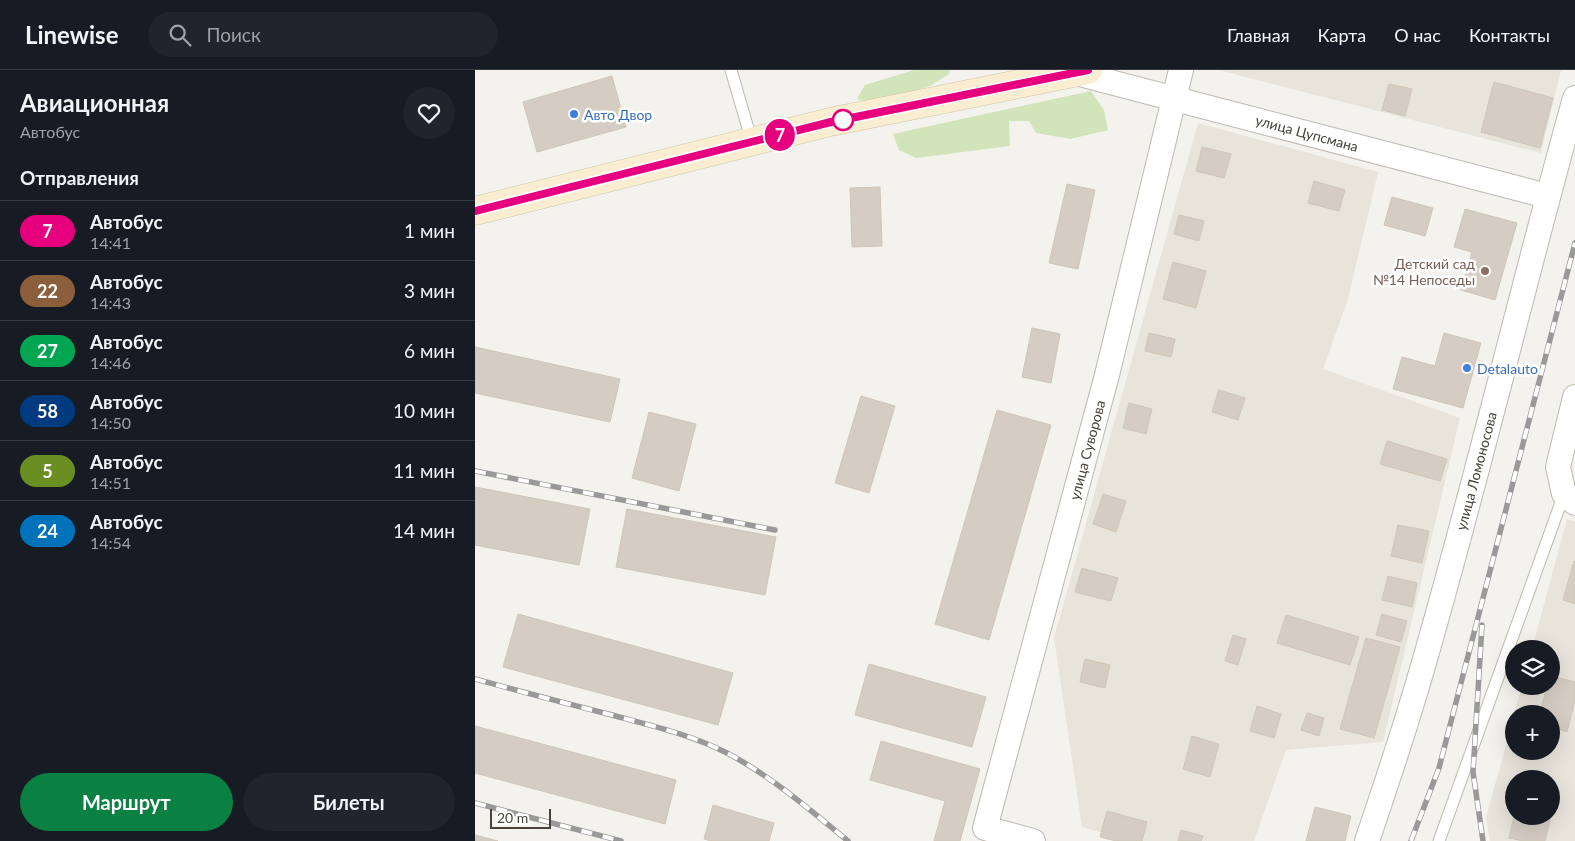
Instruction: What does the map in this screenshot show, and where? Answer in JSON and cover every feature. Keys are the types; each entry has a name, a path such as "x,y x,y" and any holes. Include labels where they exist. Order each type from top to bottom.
{"main road":[{"path":"475,211 831,122 1076,71"}],"street":[{"name":"улица Суворова","path":"1033,841 985,828 1107,375 1181,70"},
{"name":"улица Цупсмана","path":"1076,71 1547,196"},
{"name":"улица Ломоносова","path":"1367,841 1416,690 1477,470 1547,196 1575,98"},
{"path":"1569,499 1558,467 1575,397"}],"lane":[{"path":"731,70 752,142"},
{"path":"1439,841 1569,499"}],"shaded area":[{"path":"1219,70 1561,70 1541,153"},
{"path":"1198,123 1378,172 1348,299 1323,369 1460,418 1383,742 1286,750 1254,841 1134,841 1082,827 1054,638"},
{"path":"1567,519 1575,522 1575,841 1490,841 1486,817 1505,748 1505,760 1560,760 1560,705 1517,705 1519,695 1560,695 1560,640 1534,640"}],"green space":[{"path":"914,70 950,70 949,74 932,85 872,105 857,99 865,85"},
{"path":"1091,91 1104,110 1108,130 1070,139 1036,133 1029,121 1009,121 1010,146 916,158 899,150 893,134"}],"building":[{"name":"Авто Двор","path":"612,76 626,127 537,152 523,102"},
{"path":"1494,82 1553,98 1540,148 1481,132"},
{"path":"1389,84 1412,89 1405,116 1382,110"},
{"path":"1202,147 1231,154 1224,178 1196,171"},
{"path":"1314,181 1345,190 1339,211 1308,203"},
{"path":"1067,184 1095,190 1078,269 1049,263"},
{"path":"880,187 882,246 852,247 850,188"},
{"path":"1392,197 1433,208 1425,236 1384,225"},
{"name":"Детский сад №14 Непоседы","path":"1465,209 1517,223 1495,300 1461,290 1472,252 1454,247"},
{"path":"1179,215 1204,221 1199,241 1174,234"},
{"path":"1173,262 1206,271 1196,308 1163,299"},
{"path":"1032,328 1060,334 1051,383 1022,377"},
{"path":"1149,333 1175,339 1171,357 1145,351"},
{"path":"1444,333 1481,343 1463,408 1393,389 1402,357 1435,366"},
{"path":"475,347 620,379 610,422 475,393"},
{"path":"1219,390 1245,398 1238,420 1212,412"},
{"path":"861,396 895,406 869,493 835,483"},
{"path":"1129,403 1152,409 1146,434 1123,428"},
{"path":"997,410 1051,425 989,640 935,624"},
{"path":"649,412 696,424 679,491 632,478"},
{"path":"1387,441 1447,459 1440,481 1380,464"},
{"path":"475,487 590,509 579,565 475,545"},
{"path":"1103,494 1126,501 1116,532 1093,524"},
{"path":"627,509 776,537 765,595 616,567"},
{"path":"1398,525 1429,531 1422,563 1391,556"},
{"path":"1575,562 1575,604 1563,600"},
{"path":"1082,568 1118,578 1111,601 1075,592"},
{"path":"1388,576 1417,583 1412,607 1382,600"},
{"path":"518,614 733,673 718,725 503,667"},
{"path":"1382,614 1407,621 1401,642 1376,635"},
{"path":"1286,615 1359,637 1350,665 1277,643"},
{"path":"1233,635 1246,639 1238,665 1225,661"},
{"path":"1366,638 1400,647 1374,738 1340,729"},
{"path":"1085,659 1110,665 1105,688 1080,682"},
{"path":"869,664 986,697 972,747 855,715"},
{"path":"1560,678 1575,682 1575,700 1567,732 1560,730 1560,705 1542,705 1545,695 1560,695"},
{"path":"1257,706 1281,714 1274,738 1250,731"},
{"path":"1307,713 1324,718 1319,736 1301,730"},
{"path":"475,726 676,780 665,824 475,773"},
{"path":"1192,736 1219,744 1210,777 1183,769"},
{"path":"881,741 980,769 960,841 934,841 945,801 870,780"},
{"path":"713,805 774,823 769,841 711,841 704,839"},
{"path":"1315,807 1351,816 1345,841 1306,841"},
{"path":"1107,811 1147,822 1142,841 1116,841 1100,837"},
{"path":"1512,825 1549,825 1545,841 1523,841 1509,838"},
{"path":"1181,830 1203,836 1201,841 1178,841"},
{"path":"475,835 498,841 475,841"}],"railway":[{"path":"1411,841 1439,768 1575,243"},
{"path":"475,471 775,530"},
{"path":"1482,625 1473,772 1483,841"},
{"path":"475,679 653,726 713,746 743,762 775,783 848,841"},
{"path":"475,803 621,841"}],"bus line":[{"name":"7","path":"475,211 831,122 1088,70"}],"place":[{"name":"Авто Двор","path":"574,114"},
{"name":"Детский сад №14 Непоседы","path":"1485,271"},
{"name":"Detalauto","path":"1467,368"}]}
